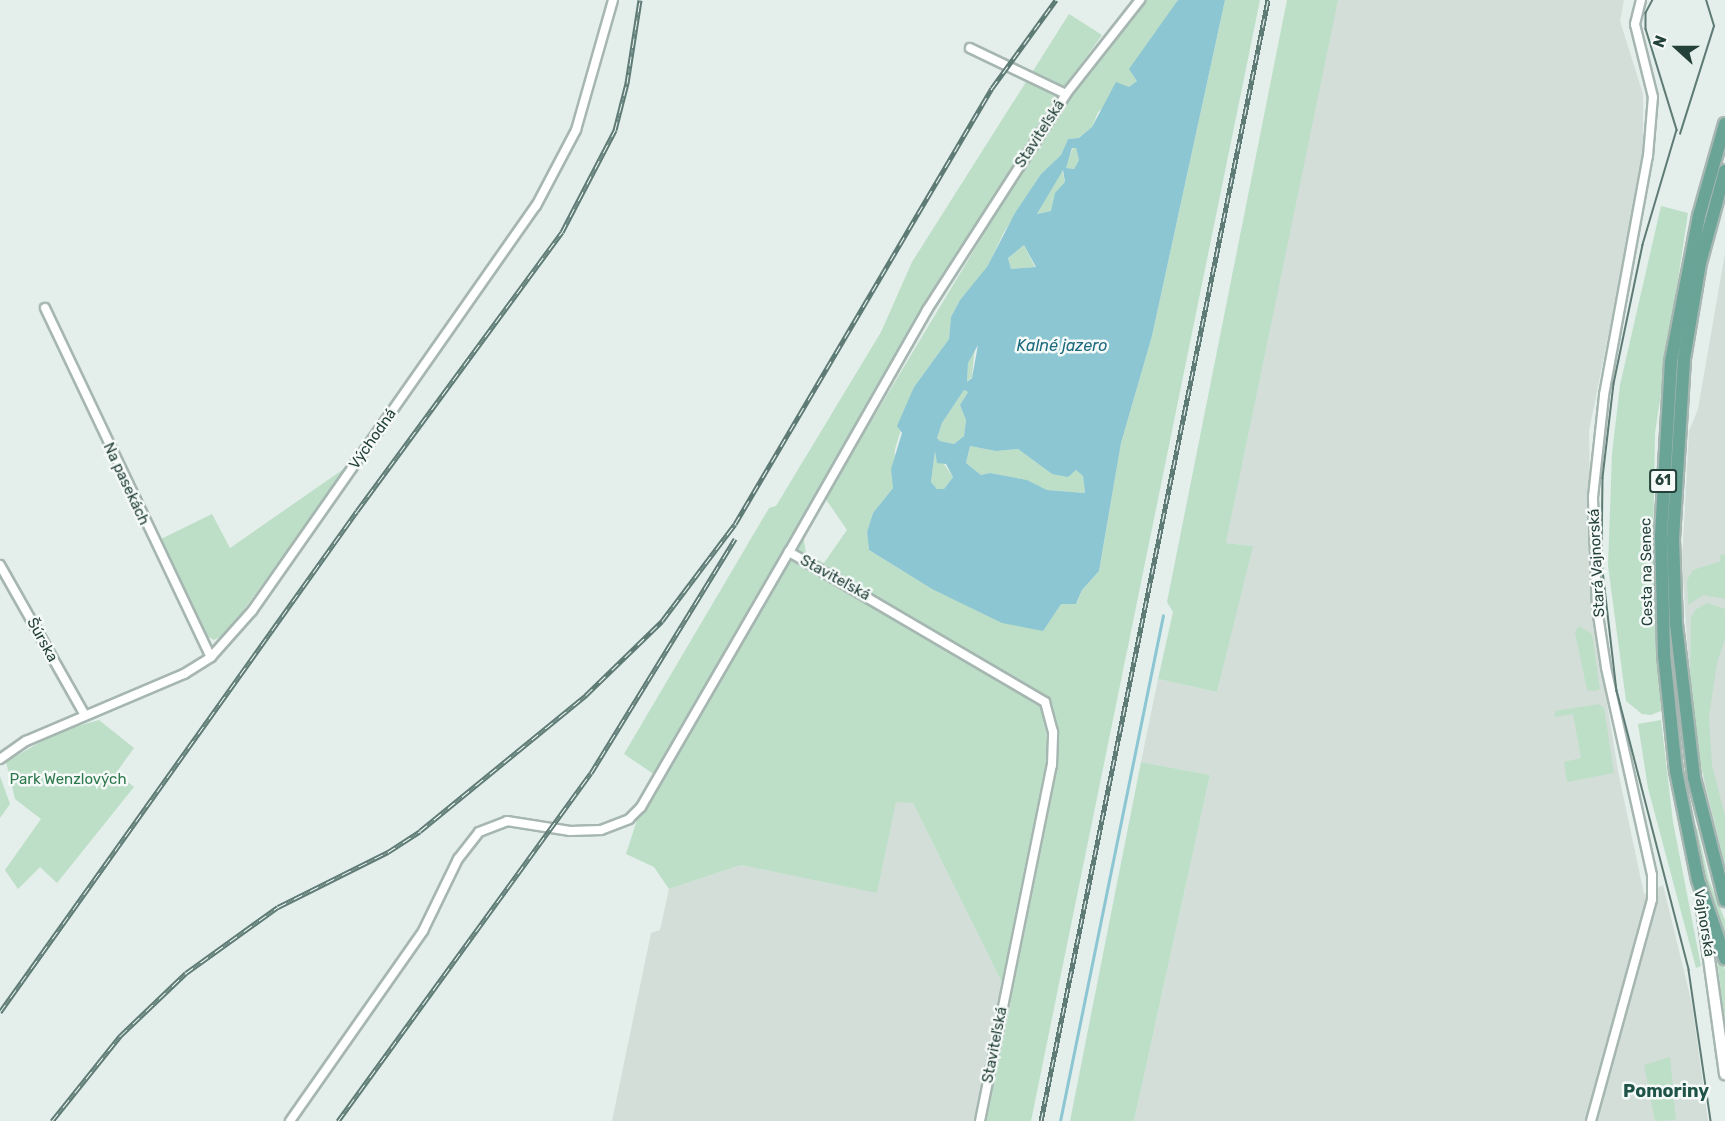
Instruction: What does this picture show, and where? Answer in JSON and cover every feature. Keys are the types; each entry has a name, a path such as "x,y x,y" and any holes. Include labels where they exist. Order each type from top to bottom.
{"main road":[{"name":"Cesta na Senec","path":"1698,880 1673,747 1664,645 1661,520 1673,352 1695,235 1725,124"},
{"name":"Cesta na Senec","path":"1725,171 1700,263 1685,351 1673,540 1676,624 1694,778 1725,900"},
{"name":"61","path":"1698,880 1725,957"},
{"name":"Vajnorská","path":"1698,880 1725,1074"}],"street":[{"name":"Východná","path":"0,757 26,741 175,679 212,657 252,611 536,206 576,130 614,0"},
{"name":"Staviteľská","path":"980,1121 1052,765 1053,732 1045,702 789,552 927,310 1066,94 1140,0"},
{"name":"Stará Vajnorská","path":"1591,1121 1652,899 1652,875 1606,667 1597,608 1593,497 1604,395 1648,156 1653,97 1635,24 1641,0"},
{"path":"970,48 1066,94"},
{"path":"1716,153 1725,142"},
{"name":"Na pasekách","path":"45,308 151,537 212,657"},
{"path":"290,1121 423,931 458,859 479,832 507,821 570,831 601,830 630,819 641,807 789,552"},
{"name":"Šúrska","path":"0,565 85,715"}],"shaded area":[{"path":"1337,0 1624,0 1620,21 1643,94 1643,163 1589,431 1592,609 1618,771 1644,894 1663,885 1692,1004 1708,1121 1134,1121 1210,775 1141,762 1158,679 1217,692 1252,546 1226,543"},
{"path":"1725,253 1725,870 1704,783 1688,654 1682,561 1689,431 1698,409"},
{"path":"896,801 913,803 1011,1001 986,1121 612,1121 651,933 660,930 669,889 741,865 877,892"}],"green space":[{"path":"1147,0 1178,0 1137,81 1098,112 1092,127 1079,138 1068,139 1061,155 1041,174 1003,234 987,268 960,300 951,317 949,339 914,387 895,449 893,488 873,513 867,532 869,550 932,589 1077,603 1082,590 1099,571 1121,443 1152,336 1225,0 1260,0 1031,1121 986,1121 1011,1001 913,803 896,802 877,893 741,865 669,889 654,867 626,854 637,820 661,779 624,754 769,508 776,506 881,332 912,262 1069,14 1102,35 1064,88 925,305 819,489 803,534 806,554 824,563 847,530 825,498 1021,172 1073,95"},
{"path":"1287,0 1338,0 1226,543 1253,546 1217,692 1158,679 1173,612 1167,602"},
{"path":"1073,148 1076,148 1079,160 1074,169 1065,168"},
{"path":"1062,170 1065,182 1051,211 1037,214"},
{"path":"1661,206 1688,213 1655,433 1653,552 1661,711 1651,715 1642,714 1626,701 1608,566 1612,454 1620,385"},
{"path":"1024,245 1035,267 1011,269 1008,258"},
{"path":"975,345 972,377 967,382 968,363"},
{"path":"964,390 968,392 960,405 966,420 964,436 954,444 940,441 937,438 942,423"},
{"path":"970,446 996,451 1018,449 1052,474 1076,470 1083,476 1085,493 1047,490 1026,480 990,473 981,475 966,463"},
{"path":"935,451 953,477 944,489 937,489 931,482"},
{"path":"348,466 227,633 214,640 207,636 161,539 212,514 230,548"},
{"path":"1725,554 1725,599 1703,595 1688,605 1687,580 1693,570 1721,561 1720,555"},
{"path":"1707,603 1725,609 1725,639 1717,663 1709,717 1712,765 1725,816 1725,865 1697,749 1690,684 1691,618 1695,610"},
{"path":"1579,626 1592,634 1600,689 1595,691 1587,690 1575,632"},
{"path":"1599,704 1604,708 1614,773 1567,782 1564,762 1581,758 1573,714 1555,717 1555,711"},
{"name":"Park Wenzlových","path":"99,720 134,748 116,773 134,787 57,883 40,867 18,889 5,870 41,819 15,799 6,762 57,732"},
{"path":"1661,720 1673,822 1701,966 1696,968 1648,788 1638,724"},
{"path":"1141,762 1210,775 1134,1121 1070,1121"},
{"path":"0,776 10,804 0,818"},
{"path":"1697,828 1709,880 1725,920 1725,943 1707,898 1690,830"},
{"path":"1718,954 1725,970 1725,1030 1717,957"},
{"path":"1670,1057 1676,1120 1655,1121 1644,1065"}],"water":[{"name":"Kalné jazero","path":"1178,0 1225,0 1152,336 1121,443 1099,571 1082,590 1076,604 1061,604 1043,631 1002,623 932,589 869,550 867,532 873,513 893,488 891,469 902,433 897,426 914,387 949,339 951,317 960,300 987,267 1015,213 1041,174 1061,155 1068,139 1079,138 1092,127 1116,82 1129,87 1137,81 1129,69","holes":["1072,148 1076,148 1079,160 1074,169 1066,168","1063,170 1065,182 1055,193 1051,211 1037,214","1024,245 1036,267 1011,269 1008,258","978,345 972,378 967,382 968,363","964,390 968,392 960,405 966,420 964,436 954,444 940,441 937,438 942,423","970,446 996,451 1018,449 1052,474 1068,477 1076,470 1083,476 1085,493 1047,490 1027,480 990,473 981,475 966,463","935,451 937,463 946,464 953,477 944,489 937,489 931,482"]}],"waterway":[{"path":"1060,1121 1163,615"}],"tram line":[{"path":"1653,0 1646,13 1646,29 1677,130 1643,245 1614,384 1603,478 1602,562 1617,691 1689,970 1711,1121"},
{"path":"1680,134 1714,26 1706,0"}],"railway":[{"path":"0,1012 357,511 562,232 615,130 627,83 640,0"},
{"path":"52,1121 120,1036 186,973 278,907 388,852 420,831 586,695 662,621 735,524 992,88 1056,0"},
{"path":"1041,1121 1268,0"},
{"path":"338,1121 591,773 735,539"}],"district":[{"name":"Pomoriny","path":"1666,1091"}]}
